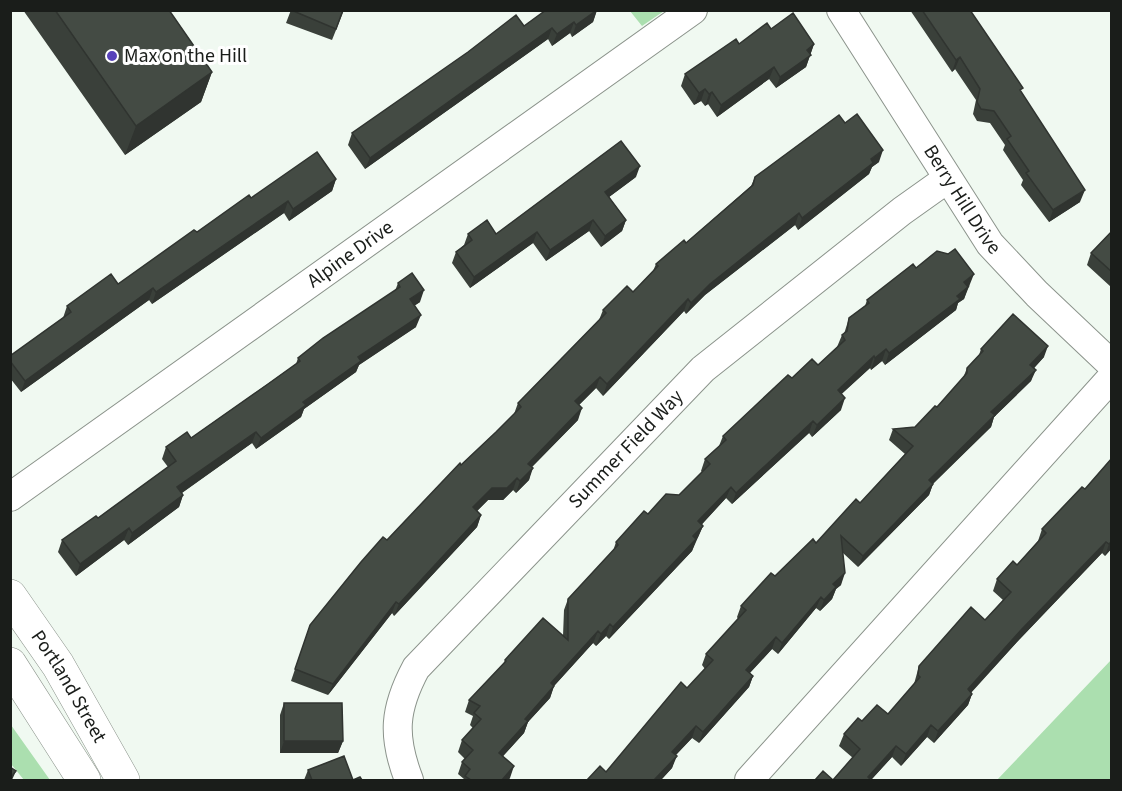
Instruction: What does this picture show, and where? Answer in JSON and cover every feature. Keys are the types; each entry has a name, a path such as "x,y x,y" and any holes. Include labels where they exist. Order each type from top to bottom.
{"main road":[{"name":"Portland Street","path":"10,596 57,665 123,780"},
{"name":"Portland Street","path":"10,664 84,780"}],"street":[{"name":"Alpine Drive","path":"10,498 693,10"},
{"name":"Berry Hill Drive","path":"841,10 990,244 1037,294 1112,365"},
{"name":"Summer Field Way","path":"409,780 397,739 398,716 402,694 416,668 703,369 902,211 947,179"},
{"path":"749,780 1112,376"}],"green space":[{"path":"630,11 664,11 642,26"},
{"path":"1111,660 1111,780 997,780"},
{"path":"11,725 50,780 24,780 11,764"}],"building":[{"path":"55,10 169,10 212,72 136,126"},
{"path":"291,10 343,10 336,29"},
{"path":"546,10 597,10 576,25 574,22 557,34 552,28 370,158 352,133 468,52 516,15 524,26"},
{"path":"922,10 970,10 1023,88 1020,90 1085,190 1053,210 1026,173 1029,171 1007,139 1011,136 994,111 981,109 977,102 980,89 960,57 956,60"},
{"path":"793,13 814,44 807,50 811,55 780,77 774,67 721,105 712,92 709,94 705,89 699,93 685,74 736,39 739,44 767,23 771,29"},
{"path":"857,114 883,150 871,159 873,163 802,218 799,213 710,284 691,303 688,299 607,384 600,377 575,401 582,408 528,464 533,468 520,481 517,478 507,488 492,488 473,507 481,515 399,604 396,602 333,684 295,669 310,625 361,562 383,537 387,540 460,463 461,465 521,407 518,403 606,313 603,310 627,286 633,292 658,266 656,264 684,240 686,243 753,185 755,177 839,115 845,123"},
{"path":"621,141 640,166 605,192 626,220 605,236 593,220 550,250 537,232 474,277 456,252 472,240 468,234 487,220 496,234"},
{"path":"317,152 336,179 293,209 288,201 156,292 153,288 25,381 10,361 10,356 71,312 67,306 111,274 118,284 194,230 197,232 249,195 251,198"},
{"path":"1112,231 1112,272 1091,253"},
{"path":"955,249 974,274 964,282 968,287 957,296 960,299 889,353 886,349 875,358 874,356 838,390 845,398 817,425 813,421 736,493 731,487 698,521 703,526 693,536 696,539 613,627 610,624 601,634 598,631 551,683 554,686 525,719 528,721 499,753 514,766 502,780 471,780 465,776 470,769 462,762 473,750 462,740 481,719 474,713 480,706 469,700 543,618 568,640 568,599 618,545 616,542 644,511 648,514 666,494 679,495 710,464 705,459 726,440 723,436 788,375 792,378 812,359 818,365 845,340 842,335 847,331 849,318 869,303 867,300 913,264 916,268 937,251 948,254"},
{"path":"412,273 424,290 410,299 421,315 358,357 361,361 303,402 306,405 261,438 256,432 177,487 183,495 132,533 129,528 80,564 62,540 96,516 98,518 176,461 166,447 187,432 191,438 268,384 300,361 298,358 323,338 400,287 398,283"},
{"path":"1013,314 1048,346 1030,365 1036,370 991,412 995,415 929,480 933,484 863,556 841,536 845,573 833,584 836,587 824,600 821,597 782,643 776,637 746,670 753,676 703,732 696,726 672,752 677,756 654,780 587,780 600,766 606,772 681,682 687,688 713,660 706,654 746,610 741,606 771,573 775,576 813,539 816,543 856,499 860,503 913,446 893,429 915,427 935,406 937,407 967,373 967,368 983,351 981,349"},
{"path":"1112,458 1112,541 1109,544 1106,542 1021,630 968,689 972,694 938,731 931,725 906,754 896,746 868,777 871,780 833,780 860,749 844,734 858,718 862,721 877,705 888,714 920,677 918,675 919,666 971,607 985,620 1011,592 997,579 1013,561 1017,565 1046,533 1042,529 1082,487 1085,489"},
{"path":"284,703 342,703 343,741 284,741"},
{"path":"344,756 353,780 312,780 308,770"},
{"path":"10,767 16,771 10,778"},
{"path":"823,771 833,780 815,780"}],"place":[{"name":"Max on the Hill","path":"112,56"}]}
